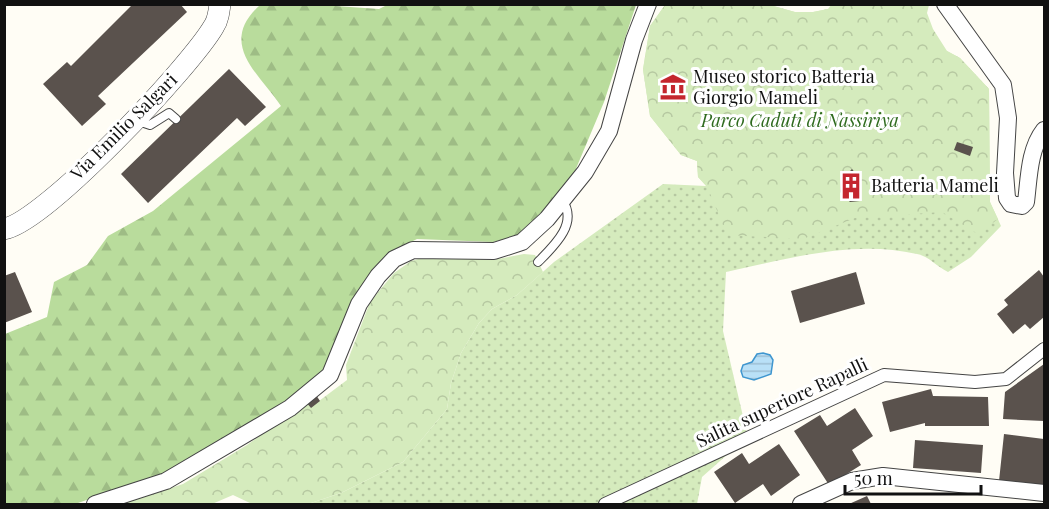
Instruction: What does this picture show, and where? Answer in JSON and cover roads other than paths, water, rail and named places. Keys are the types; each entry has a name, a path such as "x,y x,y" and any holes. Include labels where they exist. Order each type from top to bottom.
{"street":[{"name":"Via Emilio Salgari","path":"4,229 14,227 49,202 140,116 192,58 216,24 220,4"},
{"path":"95,504 166,482 290,408 330,375 359,304 378,276 394,259 414,250 494,251 522,242 547,219 585,172 609,131 634,40 648,4"},
{"path":"945,4 1003,85 1008,118 1005,173 1007,198 1011,204 1022,206 1026,202 1032,158 1038,138 1044,130"},
{"name":"Salita superiore Rapalli","path":"605,504 884,375 975,382 1006,379 1044,349"},
{"path":"801,504 852,481 883,476 1044,494"}],"lane":[{"path":"140,116 144,123 150,125 169,113 176,119"},
{"path":"538,262 566,228 570,216 562,200"}],"water":[{"path":"757,354 770,355 773,360 771,374 754,380 743,377 741,371 743,365 752,362"}],"place":[{"name":"Museo storico Batteria Giorgio Mameli","path":"673,87"},
{"name":"Batteria Mameli","path":"851,186"}],"park label":[{"name":"Parco Caduti di Nassiriya","path":"800,121"}]}
